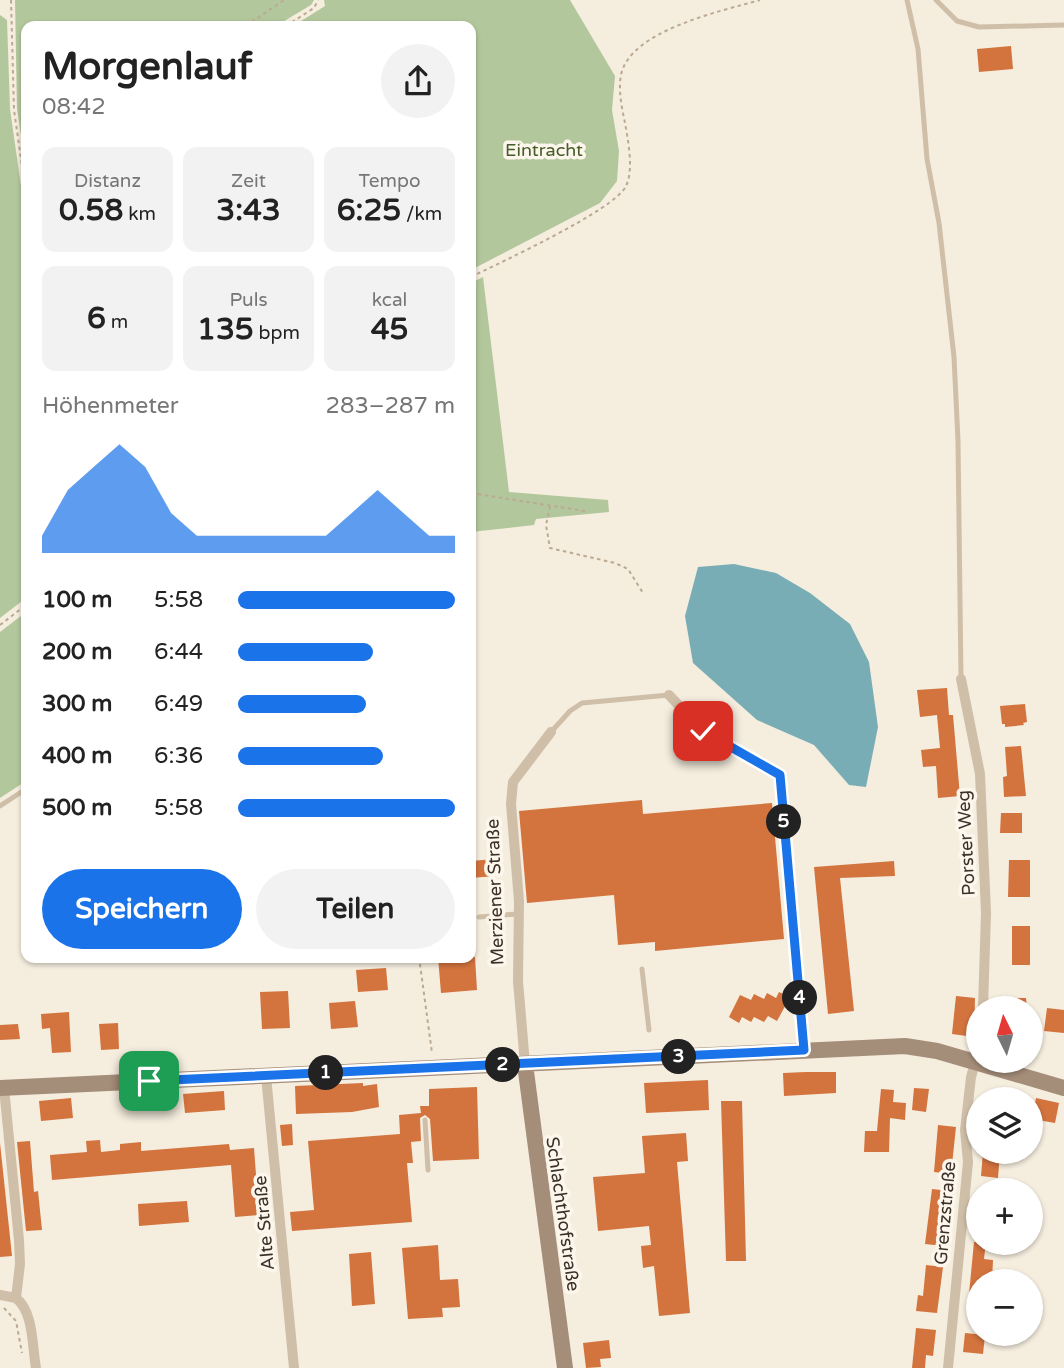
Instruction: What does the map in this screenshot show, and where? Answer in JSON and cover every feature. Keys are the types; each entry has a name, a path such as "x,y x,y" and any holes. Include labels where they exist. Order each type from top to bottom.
{"main road":[{"path":"2,1088 905,1046 966,1055"},
{"name":"Schlachthofstraße","path":"525,1064 565,1368"},
{"path":"1023,1073 1064,1087"}],"street":[{"name":"Porster Weg","path":"961,679 980,774 986,913 983,996"},
{"path":"670,695 703,731 780,775 804,1050"},
{"name":"Merziener Straße","path":"525,1064 518,981 519,914 511,804 513,782 551,732"},
{"name":"Grenzstraße","path":"948,1368 968,1162 965,1130 973,1073"},
{"name":"Alte Straße","path":"266,1076 294,1368"},
{"path":"2,1088 19,1240 20,1265 16,1298"},
{"path":"0,1295 16,1298 24,1308 36,1368"}],"lane":[{"path":"907,0 918,50 927,159 939,223 954,357 958,441 961,679"},
{"path":"936,0 957,21 979,27 1064,25"},
{"path":"551,732 570,711 582,703 670,695"},
{"path":"0,806 21,792"},
{"path":"479,918 519,914"},
{"path":"642,969 649,1030"},
{"path":"425,1120 428,1170"}],"path":[{"path":"11,0 14,110 21,159"},
{"path":"253,21 284,0"},
{"path":"295,21 308,14 318,0"},
{"path":"476,274 604,208 626,187 631,151 622,105 621,75 634,51 661,34 690,22 760,0"},
{"path":"476,494 585,511"},
{"path":"550,506 546,525 550,548 615,563 628,569 643,593"},
{"path":"0,625 21,610"},
{"path":"420,963 434,1068"},
{"path":"0,1306 12,1314 16,1321 22,1356"}],"green space":[{"path":"15,0 314,0 311,5 284,21 21,21 21,135 17,109"},
{"name":"Eintracht","path":"324,0 570,0 615,76 612,110 619,151 617,181 600,203 476,267 476,21 301,21 325,6"},
{"path":"0,15 7,20 10,109 21,186 21,602 0,618"},
{"path":"483,277 509,492 608,500 609,512 536,519 534,525 476,531 476,280"},
{"path":"21,616 21,784 0,798 0,632"}],"water":[{"path":"734,564 776,573 810,593 850,624 869,662 878,727 866,787 849,785 814,745 757,720 693,663 685,616 698,567"}],"building":[{"path":"1011,46 1013,69 979,72 977,49"},
{"path":"947,688 949,715 953,715 960,796 938,798 936,766 923,767 921,750 940,748 937,715 920,717 917,690"},
{"path":"1025,704 1027,722 1023,723 1024,725 1005,727 1005,724 1002,724 1000,706"},
{"path":"1021,746 1026,796 1004,797 1003,777 1007,776 1005,747"},
{"path":"642,800 643,814 772,803 784,939 655,951 655,942 618,945 614,895 527,903 519,811"},
{"path":"1001,813 1022,813 1022,833 1000,833"},
{"path":"494,859 495,876 476,878 476,861"},
{"path":"1009,860 1030,860 1030,897 1008,897"},
{"path":"894,861 895,876 840,878 854,1011 828,1014 814,867"},
{"path":"1012,926 1030,926 1030,965 1012,965"},
{"path":"438,963 475,963 477,990 441,993"},
{"path":"386,968 388,990 358,992 356,970"},
{"path":"288,991 290,1028 262,1029 260,992"},
{"path":"779,992 790,997 777,1021 768,1016 764,1022 754,1017 751,1022 742,1017 739,1023 729,1017 740,995 751,1000 754,994 764,999 767,993 776,998"},
{"path":"956,996 966,997 966,1036 952,1034"},
{"path":"355,1001 358,1027 331,1029 329,1003"},
{"path":"1047,1008 1064,1010 1064,1033 1044,1031"},
{"path":"69,1012 71,1052 52,1053 50,1028 42,1029 41,1014"},
{"path":"118,1023 119,1049 101,1050 99,1024"},
{"path":"18,1024 20,1039 0,1040 0,1025"},
{"path":"836,1072 836,1093 784,1096 783,1073"},
{"path":"708,1080 709,1110 646,1113 644,1083"},
{"path":"363,1083 363,1086 377,1084 379,1107 352,1112 296,1114 295,1086"},
{"path":"477,1087 479,1159 433,1161 430,1119 425,1115 420,1118 421,1141 411,1142 413,1163 407,1163 412,1222 292,1231 290,1212 314,1210 308,1141 400,1134 399,1115 421,1113 420,1106 429,1106 429,1089"},
{"path":"914,1088 929,1089 926,1112 912,1110"},
{"path":"881,1089 894,1090 893,1102 906,1103 905,1120 890,1118 889,1152 864,1152 865,1131 877,1131"},
{"path":"224,1091 225,1110 185,1113 183,1094"},
{"path":"71,1098 73,1118 41,1121 39,1101"},
{"path":"1043,1100 1059,1103 1055,1123 1043,1121"},
{"path":"721,1101 742,1101 746,1261 726,1261"},
{"path":"292,1124 293,1145 282,1146 280,1125"},
{"path":"938,1125 956,1127 951,1174 934,1172"},
{"path":"686,1133 688,1161 677,1162 690,1313 659,1316 654,1266 643,1268 641,1246 651,1245 649,1226 598,1231 593,1177 645,1173 642,1136"},
{"path":"100,1140 101,1152 120,1150 120,1144 141,1142 141,1151 229,1144 230,1150 254,1148 259,1215 235,1217 231,1165 52,1180 50,1155 87,1152 86,1141"},
{"path":"30,1141 34,1192 38,1191 42,1230 26,1231 17,1142"},
{"path":"0,1143 12,1256 0,1257"},
{"path":"982,1164 999,1164 998,1178 981,1176"},
{"path":"932,1189 949,1191 944,1246 925,1244"},
{"path":"187,1201 189,1222 139,1226 138,1204"},
{"path":"438,1245 440,1280 458,1279 460,1307 442,1308 443,1317 408,1319 402,1248"},
{"path":"371,1252 375,1304 352,1306 349,1254"},
{"path":"973,1255 984,1255 984,1259 993,1260 993,1269 971,1269"},
{"path":"926,1265 943,1267 937,1313 916,1311 918,1295 923,1296"},
{"path":"916,1328 936,1330 933,1356 926,1355 925,1368 912,1368"},
{"path":"965,1333 966,1346 984,1346 983,1354 963,1352"},
{"path":"609,1340 611,1358 600,1359 601,1367 586,1368 583,1343"}],"route":[{"path":"149,1081 804,1050 780,775 703,731"}]}
